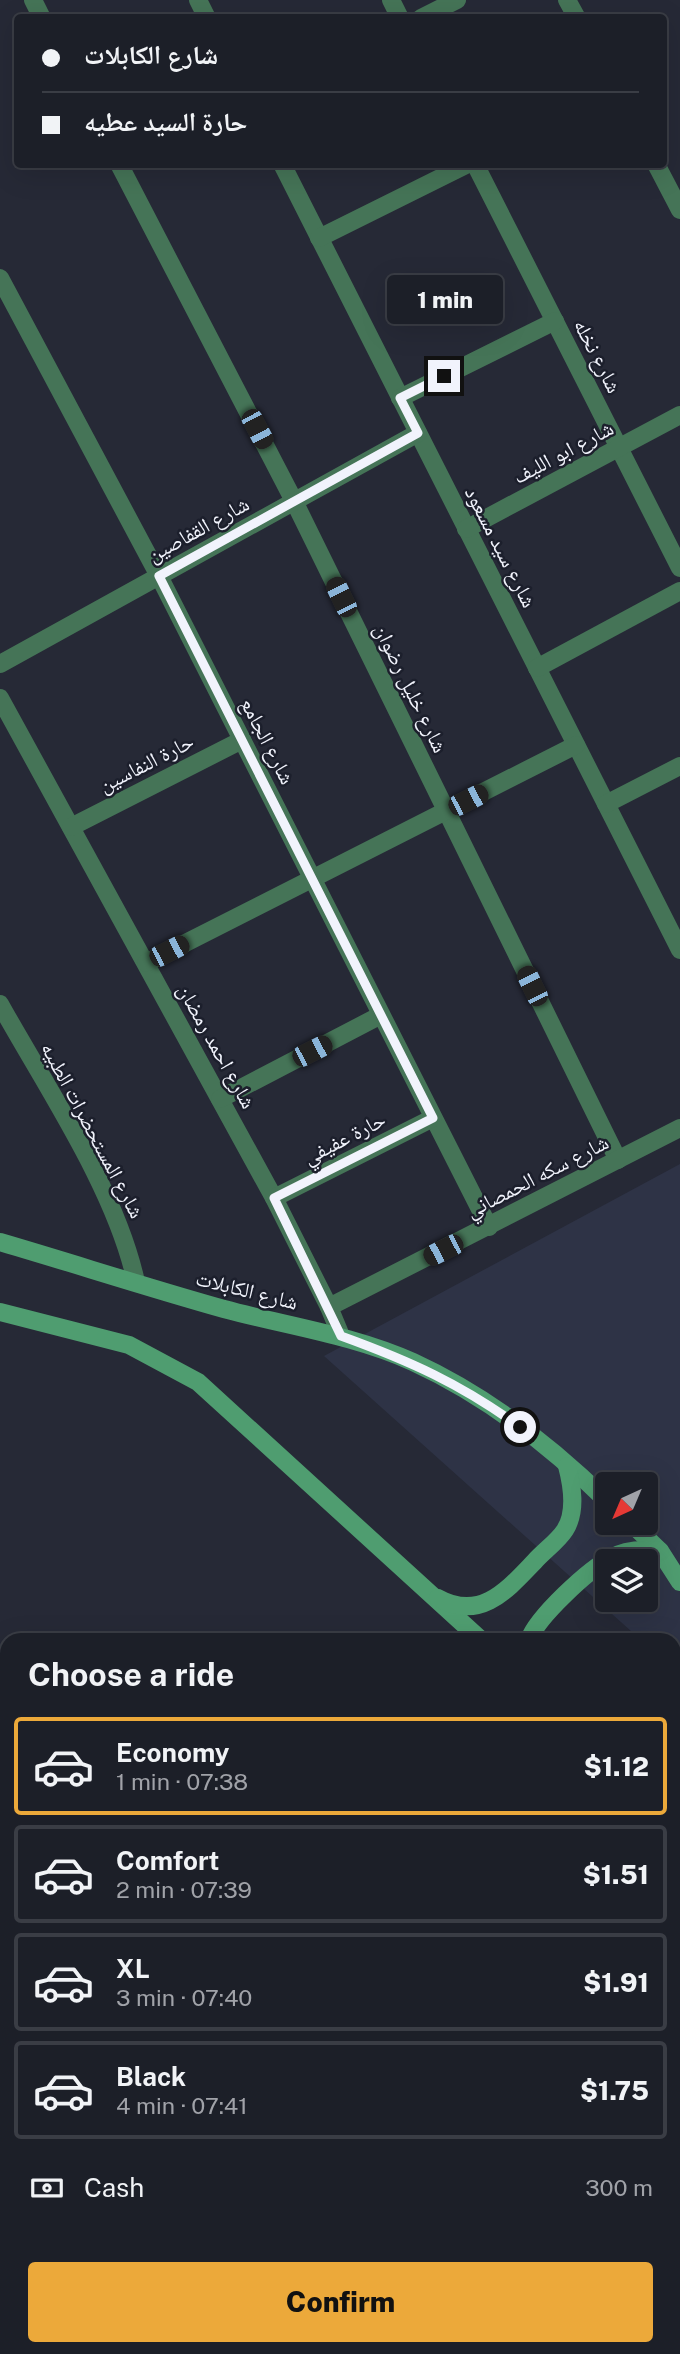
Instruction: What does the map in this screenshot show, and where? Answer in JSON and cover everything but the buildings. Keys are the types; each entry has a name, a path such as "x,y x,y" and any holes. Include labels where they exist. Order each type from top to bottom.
{"main road":[{"name":"شارع الكابلات","path":"0,1242 234,1311 341,1336 412,1362 480,1397 595,1490"},
{"path":"0,1254 64,1261"},
{"path":"0,1312 129,1345 198,1382 473,1633"},
{"path":"429,1592 458,1604 488,1603 500,1597 565,1530 572,1503 567,1465"},
{"path":"643,1535 660,1551 680,1582"},
{"path":"533,1633 540,1621 611,1558 642,1549 660,1551"}],"street":[{"path":"429,14 457,0"},
{"name":"شارع خليل رضوان","path":"121,168 294,502 618,1160"},
{"name":"شارع سيد مسعود","path":"284,168 680,950"},
{"path":"319,238 460,168"},
{"name":"شارع نخله","path":"477,168 680,568"},
{"path":"658,168 680,210"},
{"name":"شارع الجامع","path":"0,278 159,576 489,1227"},
{"path":"400,398 555,321"},
{"name":"شارع ابو الليف","path":"466,528 680,415"},
{"name":"شارع القفاصين","path":"0,664 418,433"},
{"path":"537,668 680,591"},
{"name":"شارع احمد رمضان","path":"0,698 274,1198 329,1307"},
{"name":"حارة النفاسين","path":"71,827 242,740"},
{"path":"146,964 576,745"},
{"path":"606,804 680,766"},
{"name":"شارع المستحضرات الطبيه","path":"0,1004 100,1184 122,1231 136,1282"},
{"path":"220,1099 381,1015"},
{"name":"حارة عفيفي","path":"274,1198 433,1118"},
{"name":"شارع سكه الحمصاني","path":"329,1307 680,1128"},
{"path":"329,1307 341,1336"}],"shaded area":[{"path":"680,1164 680,1633 633,1633 610,1612 658,1612 658,1549 595,1549 595,1599 324,1356"}],"route":[{"path":"444,376 400,398 418,433 159,576 433,1118 274,1198 341,1336 412,1362 480,1397 520,1427"}]}
